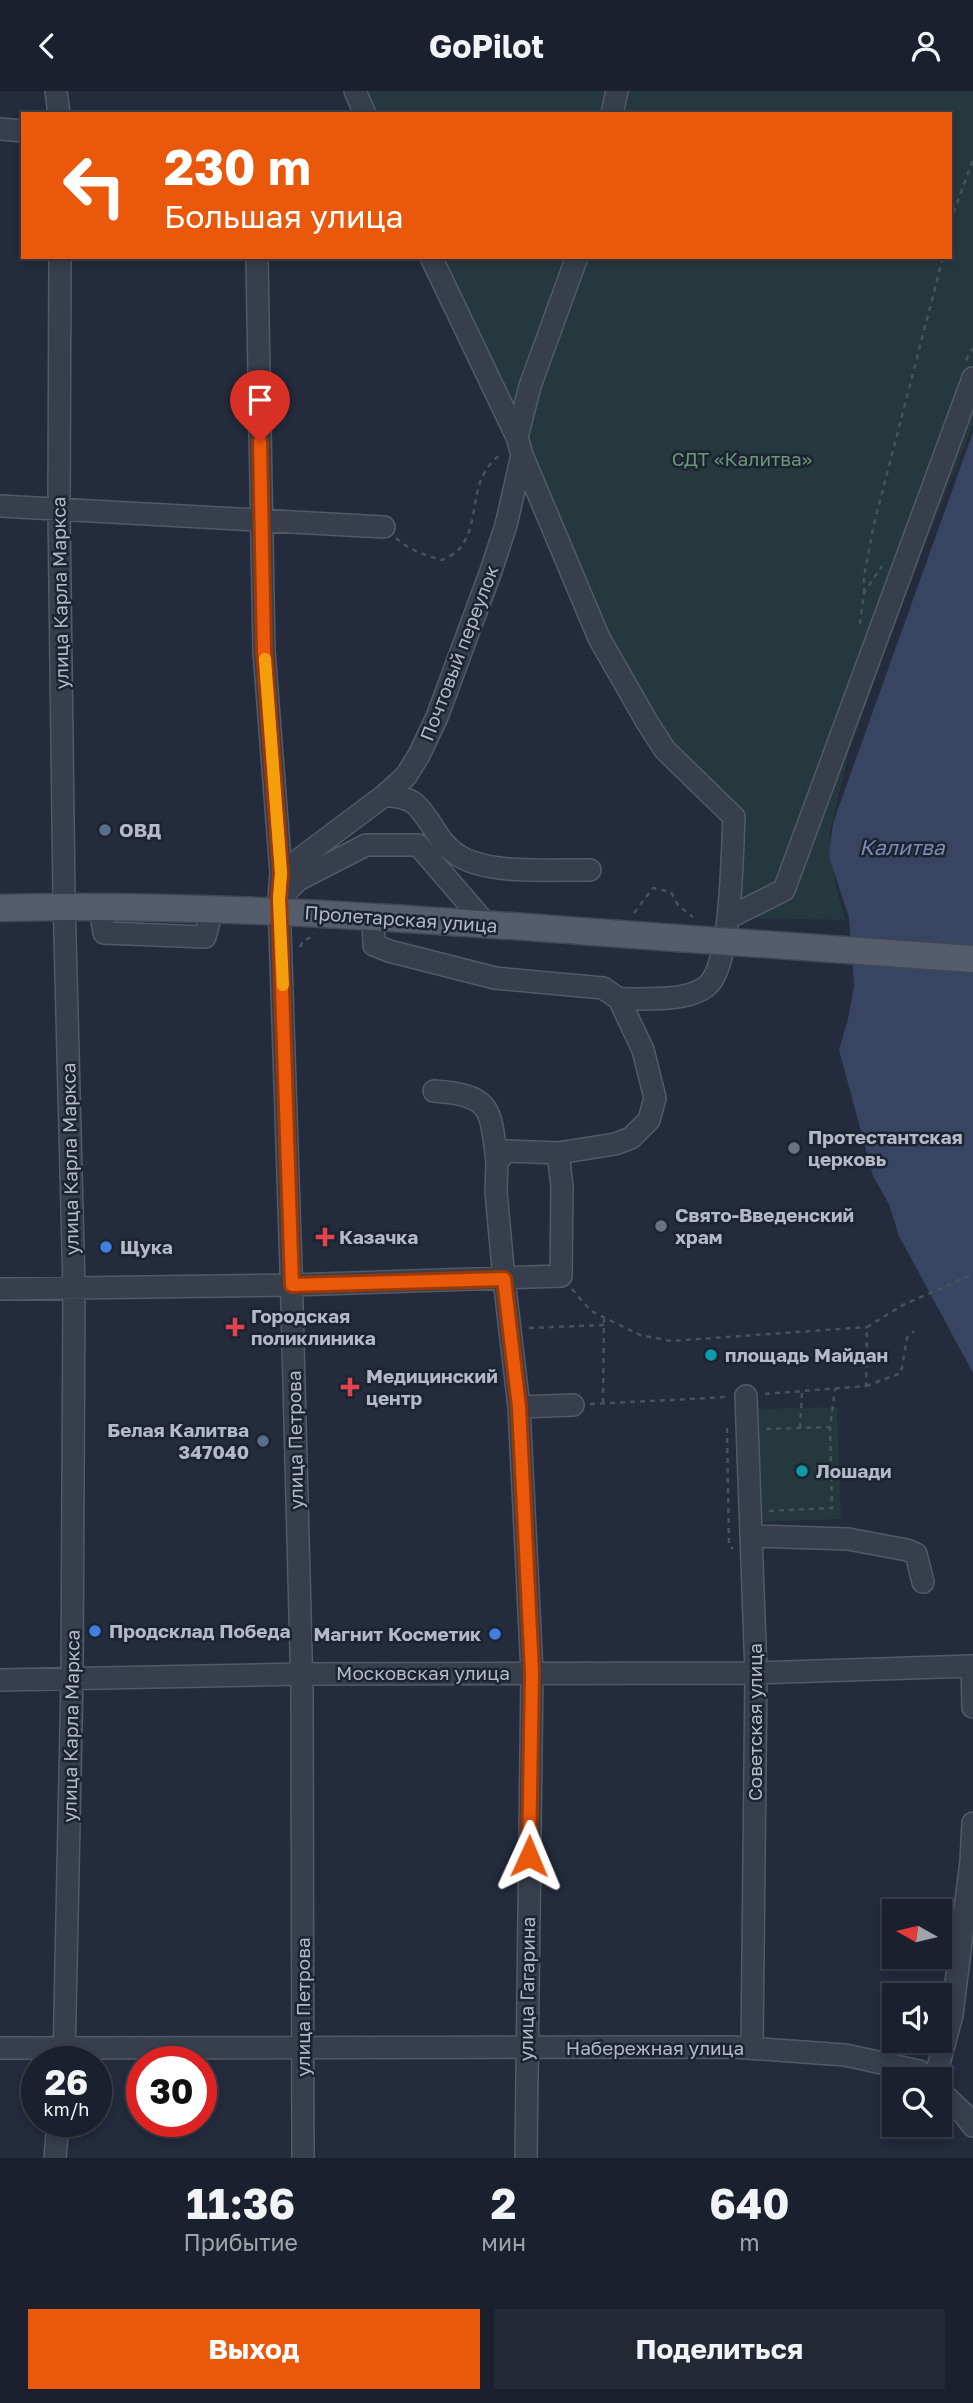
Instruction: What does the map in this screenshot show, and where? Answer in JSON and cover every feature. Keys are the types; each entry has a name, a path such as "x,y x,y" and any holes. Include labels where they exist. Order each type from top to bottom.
{"main road":[{"name":"Пролетарская улица","path":"0,908 212,909 280,904 373,917 973,959"}],"street":[{"path":"56,91 59,112"},
{"path":"355,91 364,112"},
{"path":"612,112 617,91"},
{"path":"0,129 21,131"},
{"name":"улица Карла Маркса","path":"60,259 59,509 64,907 74,1289 72,1679 65,2046"},
{"path":"432,259 471,342 514,448 599,638 665,750 734,817 728,918 719,966 708,985 685,997 619,999"},
{"name":"Почтовый переулок","path":"281,873 385,795 406,776 429,736 467,638 506,525 514,448 530,386 576,259"},
{"name":"улица Петрова","path":"257,261 264,651 281,873 292,1285 301,1674 303,2158"},
{"path":"728,918 784,890 973,378"},
{"path":"0,506 384,527"},
{"path":"385,795 405,798 416,805 440,840 462,858 504,870 590,870"},
{"path":"280,904 298,880 366,845 418,845 487,925"},
{"path":"373,917 374,944 389,951 495,978 603,988 619,999 643,1049 655,1098 649,1120 631,1137 615,1144 558,1153 507,1151 497,1161"},
{"name":"улица Гагарина","path":"434,1091 469,1095 485,1107 491,1116 497,1161 496,1192 504,1279 519,1407 532,1672 526,2158"},
{"path":"0,1289 292,1285 561,1276 562,1185 558,1153"},
{"name":"Советская улица","path":"746,1396 756,1673 752,2048"},
{"path":"519,1407 573,1405"},
{"path":"752,1536 848,1539 907,1550 916,1554 923,1583"},
{"path":"972,1666 973,1707"},
{"name":"Московская улица","path":"0,1680 301,1674 756,1673 972,1666"},
{"path":"938,2067 952,2015 971,1861 973,1822"},
{"name":"Набережная улица","path":"112,2053 303,2047 752,2048 845,2055 900,2067"},
{"name":"Набережная улица","path":"0,2048 21,2050"},
{"path":"952,2102 973,2126"},
{"path":"55,2158 57,2137"}],"path":[{"path":"952,217 973,160"},
{"path":"864,593 864,576 874,524 942,259"},
{"path":"384,527 404,545 422,555 442,560 460,549 471,522 476,492 489,464 514,448"},
{"path":"629,920 653,888 671,892 678,905 695,919"},
{"path":"561,1276 591,1311 640,1335 671,1341 867,1327 903,1305 973,1273"},
{"path":"603,1403 604,1318"},
{"path":"510,1329 604,1325"},
{"path":"866,1386 867,1327"},
{"path":"573,1405 746,1396 866,1386 901,1373 907,1338 914,1331"},
{"path":"752,1536 766,1511 832,1508 830,1427 835,1389"},
{"path":"800,1428 802,1391"},
{"path":"766,1429 830,1427"}],"green space":[{"name":"СДТ «Калитва»","path":"348,91 973,91 973,425 923,550 850,748 830,831 836,888 846,920 728,918 734,817 669,756 609,662 431,259 952,259 952,112 359,112"},
{"path":"837,1407 841,1519 759,1522 755,1409"}],"water":[{"name":"Калитва","path":"973,432 973,1373 899,1236 889,1204 873,1176 839,1050 854,986 849,918 829,856 833,823"}],"slow traffic":[{"path":"265,659 281,873 279,899 283,985"}],"place":[{"name":"ОВД","path":"105,830"},
{"name":"Протестантская церковь","path":"794,1148"},
{"name":"Свято-Введенский храм","path":"661,1226"},
{"name":"Казачка","path":"325,1237"},
{"name":"Щука","path":"106,1247"},
{"name":"Городская поликлиника","path":"235,1327"},
{"name":"площадь Майдан","path":"711,1355"},
{"name":"Медицинский центр","path":"350,1387"},
{"name":"Белая Калитва 347040","path":"263,1441"},
{"name":"Лошади","path":"802,1471"},
{"name":"Продсклад Победа","path":"95,1631"},
{"name":"Магнит Косметик","path":"495,1634"}],"route":[{"path":"260,442 264,651 281,873 279,899 292,1285 504,1279 519,1407 532,1672 529,1856"}]}
